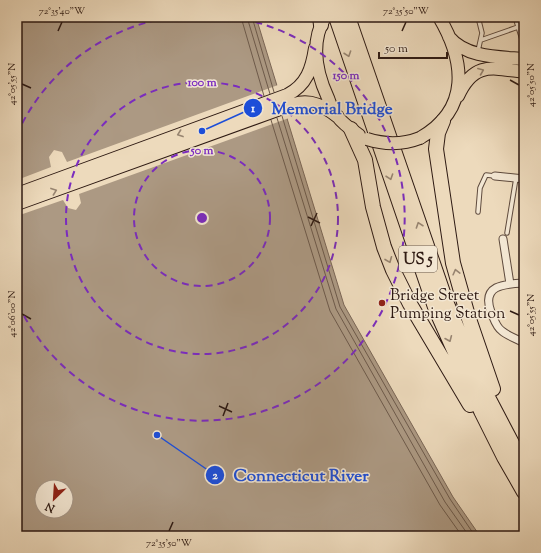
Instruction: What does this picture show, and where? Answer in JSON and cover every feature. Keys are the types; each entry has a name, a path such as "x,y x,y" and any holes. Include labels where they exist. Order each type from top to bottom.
{"highway":[{"name":"US 5","path":"348,17 447,304 481,384 521,460"},
{"name":"US 5","path":"325,19 436,310 481,411 504,457 524,492"},
{"path":"443,121 438,133 436,149 453,263 462,298 477,344 521,460"},
{"path":"351,129 365,160 377,223 384,247 399,282 468,403 504,457"}],"main road":[{"path":"439,17 448,34 457,63 458,81 456,99"},
{"path":"17,204 297,96 309,73 316,48 318,32 325,19"},
{"path":"448,34 458,45 478,54 524,59"},
{"path":"316,48 317,67 320,78 338,117"},
{"path":"17,194 287,95 297,96 309,102 318,104 367,139 383,144 406,143 420,138 443,121 449,114 467,81 474,74 481,70 492,68 524,72"}],"street":[{"path":"495,176 520,178"},
{"path":"505,236 510,284"},
{"path":"524,283 510,284 494,289 489,298 490,307 497,327 501,331 524,343"}],"lane":[{"path":"478,17 482,30 478,54"},
{"path":"515,17 524,46"},
{"path":"481,40 518,27"},
{"path":"478,212 480,188 486,174 495,176"},
{"path":"505,236 520,178"}],"water":[{"path":"17,17 256,17 344,305 453,497 480,536 17,536"}],"pier":[{"path":"278,85 289,118 79,194 81,203 76,210 68,208 63,200 17,216 17,180 51,167 49,157 54,150 62,152 67,162"}],"place":[{"name":"Memorial Bridge","path":"202,131"},
{"name":"Bridge Street Pumping Station","path":"382,303"},
{"name":"Connecticut River","path":"157,435"}]}
